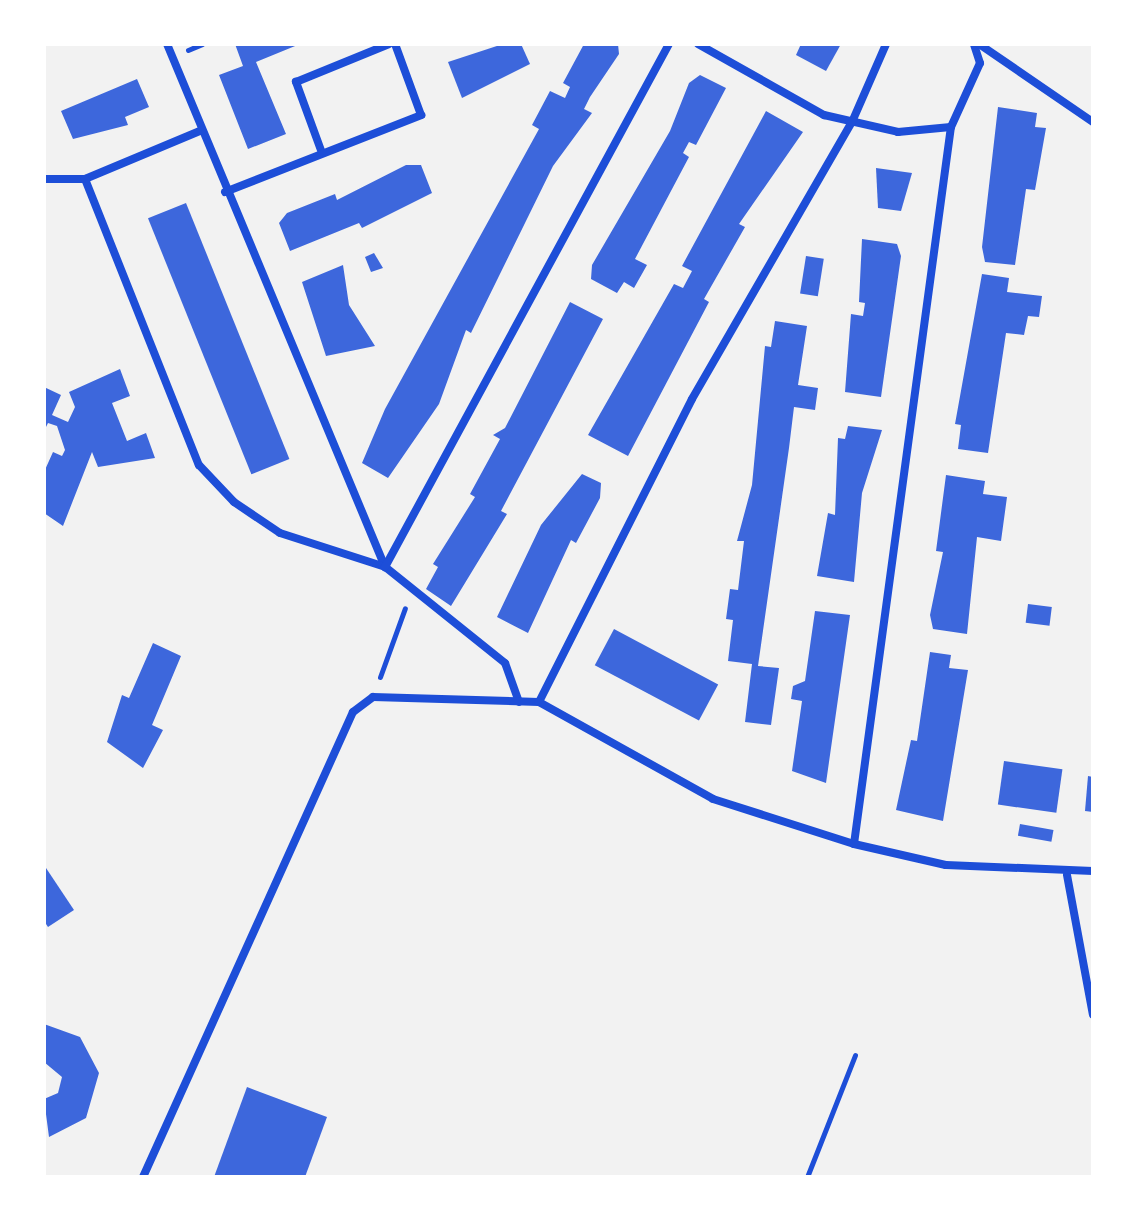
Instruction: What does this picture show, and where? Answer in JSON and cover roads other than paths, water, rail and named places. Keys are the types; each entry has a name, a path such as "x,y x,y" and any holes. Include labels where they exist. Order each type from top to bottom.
{"street":[{"path":"167,44 225,192 385,567 411,592 505,663 519,702"},
{"path":"322,153 296,82 389,44"},
{"path":"225,192 421,115 395,44"},
{"path":"385,567 669,44"},
{"path":"698,44 824,115 898,132 951,127"},
{"path":"539,702 692,399 852,122 886,44"},
{"path":"976,44 1093,122"},
{"path":"854,844 951,127 980,63 976,44"},
{"path":"44,179 85,179 202,130"},
{"path":"85,179 199,465 234,502 280,533 385,567"},
{"path":"143,1177 353,712 373,697 539,702 713,799 854,844 946,865 1067,875 1093,871"},
{"path":"1067,875 1093,1015"}]}
